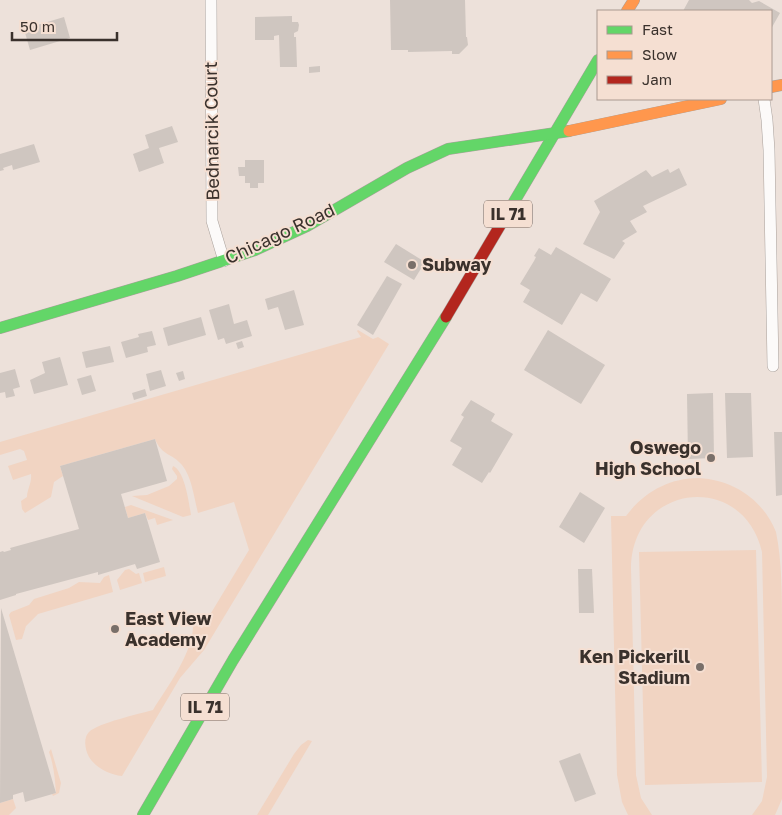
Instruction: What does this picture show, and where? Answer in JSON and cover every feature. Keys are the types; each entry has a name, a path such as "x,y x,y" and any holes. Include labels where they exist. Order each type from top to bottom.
{"main road":[{"path":"554,134 597,62"},
{"name":"Chicago Road","path":"0,328 255,250 307,226 408,168 448,149 554,134 716,100"},
{"name":"IL 71","path":"143,815 233,660 422,358 554,134"}],"street":[{"name":"Bednarcik Court","path":"211,0 212,221 224,261"},
{"path":"764,100 768,120 769,150 773,366"}],"shaded area":[{"path":"358,330 373,339 378,337 389,344 204,650 180,678 122,776 104,770 92,761 88,754 85,744 87,735 101,725 153,710 184,657 192,635 193,624 202,628 249,550 234,502 198,513 185,470 178,461 161,449 155,439 60,466 63,476 54,482 51,497 25,513 22,509 21,501 27,497 31,474 13,480 8,466 27,460 24,451 20,449 0,455 0,442 361,337"},
{"path":"173,466 181,474 188,496 191,515 183,517 132,496 147,495 169,486 177,479 172,469"},
{"path":"699,478 724,483 746,494 763,510 776,532 782,591 782,799 775,815 752,815 762,801 767,777 762,552 751,526 734,508 712,499 690,497 668,504 649,518 636,540 631,568 636,775 641,798 652,815 628,815 622,802 617,775 611,516 626,516 649,493 667,484"},
{"path":"131,505 173,520 157,525 155,518 148,520 145,513 128,518 125,507"},
{"name":"Ken Pickerill Stadium","path":"756,550 762,782 645,785 639,552"},
{"path":"164,567 166,576 145,582 143,573"},
{"path":"129,569 136,574 139,573 142,583 120,590 117,580 125,570"},
{"path":"109,575 113,592 38,614 26,626 22,639 16,640 9,615 11,612 29,605 34,599 69,588 79,582 100,583 104,577"},
{"path":"308,740 312,741 268,815 257,815 294,754"},
{"path":"51,749 61,783 59,793 53,796 52,794 56,793 55,778 49,752"},
{"path":"13,799 16,808 9,815 0,815 0,803"}],"building":[{"path":"390,0 465,0 468,45 459,54 452,54 452,51 408,52 408,50 391,50"},
{"path":"689,0 749,0 752,3 759,1 780,13 772,27 772,10 684,10"},
{"path":"292,16 292,22 298,22 299,25 298,31 294,33 294,37 296,37 297,67 280,67 279,35 274,36 274,40 255,40 255,17"},
{"path":"64,17 70,38 30,50 24,29"},
{"path":"320,66 320,72 309,73 309,67"},
{"path":"172,126 178,142 159,148 164,163 139,172 133,154 149,148 145,135"},
{"path":"34,144 40,162 13,170 12,165 0,171 0,154"},
{"path":"245,160 264,160 264,183 258,183 258,188 250,188 250,183 245,183 245,176 239,176 238,167 245,167"},
{"path":"679,168 687,185 643,206 647,212 630,221 637,232 622,241 625,243 614,259 583,244 600,212 594,201 646,170 652,177 668,169 670,173"},
{"path":"396,244 425,262 414,280 384,262"},
{"path":"556,247 611,279 597,302 581,293 562,325 523,302 530,290 520,284 534,261 536,257 534,256 539,248 551,255"},
{"path":"387,276 402,284 373,335 357,325"},
{"path":"294,290 304,325 285,330 278,307 268,310 265,299"},
{"path":"229,304 234,324 247,320 252,336 226,344 224,338 218,340 209,310"},
{"path":"201,317 206,335 168,346 163,328"},
{"path":"548,330 605,365 581,404 524,370"},
{"path":"152,331 156,345 147,347 148,352 126,358 121,342 139,337 138,334"},
{"path":"242,341 244,347 238,349 236,343"},
{"path":"110,346 114,362 86,368 82,352"},
{"path":"60,357 68,385 34,394 30,380 45,373 42,362"},
{"path":"15,369 20,387 13,389 15,396 6,398 5,392 0,393 0,373"},
{"path":"161,370 166,386 150,391 146,374"},
{"path":"183,371 185,379 179,381 176,373"},
{"path":"91,375 96,391 82,395 77,379"},
{"path":"145,389 147,396 134,400 132,393"},
{"path":"713,393 714,458 688,459 687,394"},
{"path":"725,393 751,393 753,457 727,458"},
{"path":"471,400 495,414 491,421 513,434 482,483 452,465 462,448 450,441 464,417 461,415"},
{"path":"774,432 782,432 782,495 776,496"},
{"path":"155,439 167,481 121,494 128,518 145,513 160,562 137,569 135,564 98,575 98,572 0,600 0,552 79,529 60,466"},
{"path":"580,492 605,508 584,543 559,527"},
{"path":"578,569 592,569 594,613 579,613"},
{"path":"1,608 56,793 25,802 23,792 13,795 13,799 0,803"},
{"path":"580,753 596,794 575,802 559,761"}],"traffic: fast":[{"path":"511,207 597,62"},
{"path":"0,328 177,276 255,250 307,226 407,168 448,149 569,131"},
{"path":"143,815 233,660 446,317"}],"traffic: slow":[{"path":"628,10 634,0"},
{"path":"772,87 782,85"},
{"path":"569,131 716,100"}],"traffic: jam":[{"path":"446,317 511,207"}],"place":[{"name":"Subway","path":"412,265"},
{"name":"Oswego High School","path":"711,458"},
{"name":"East View Academy","path":"115,629"},
{"name":"Ken Pickerill Stadium","path":"700,667"}]}
